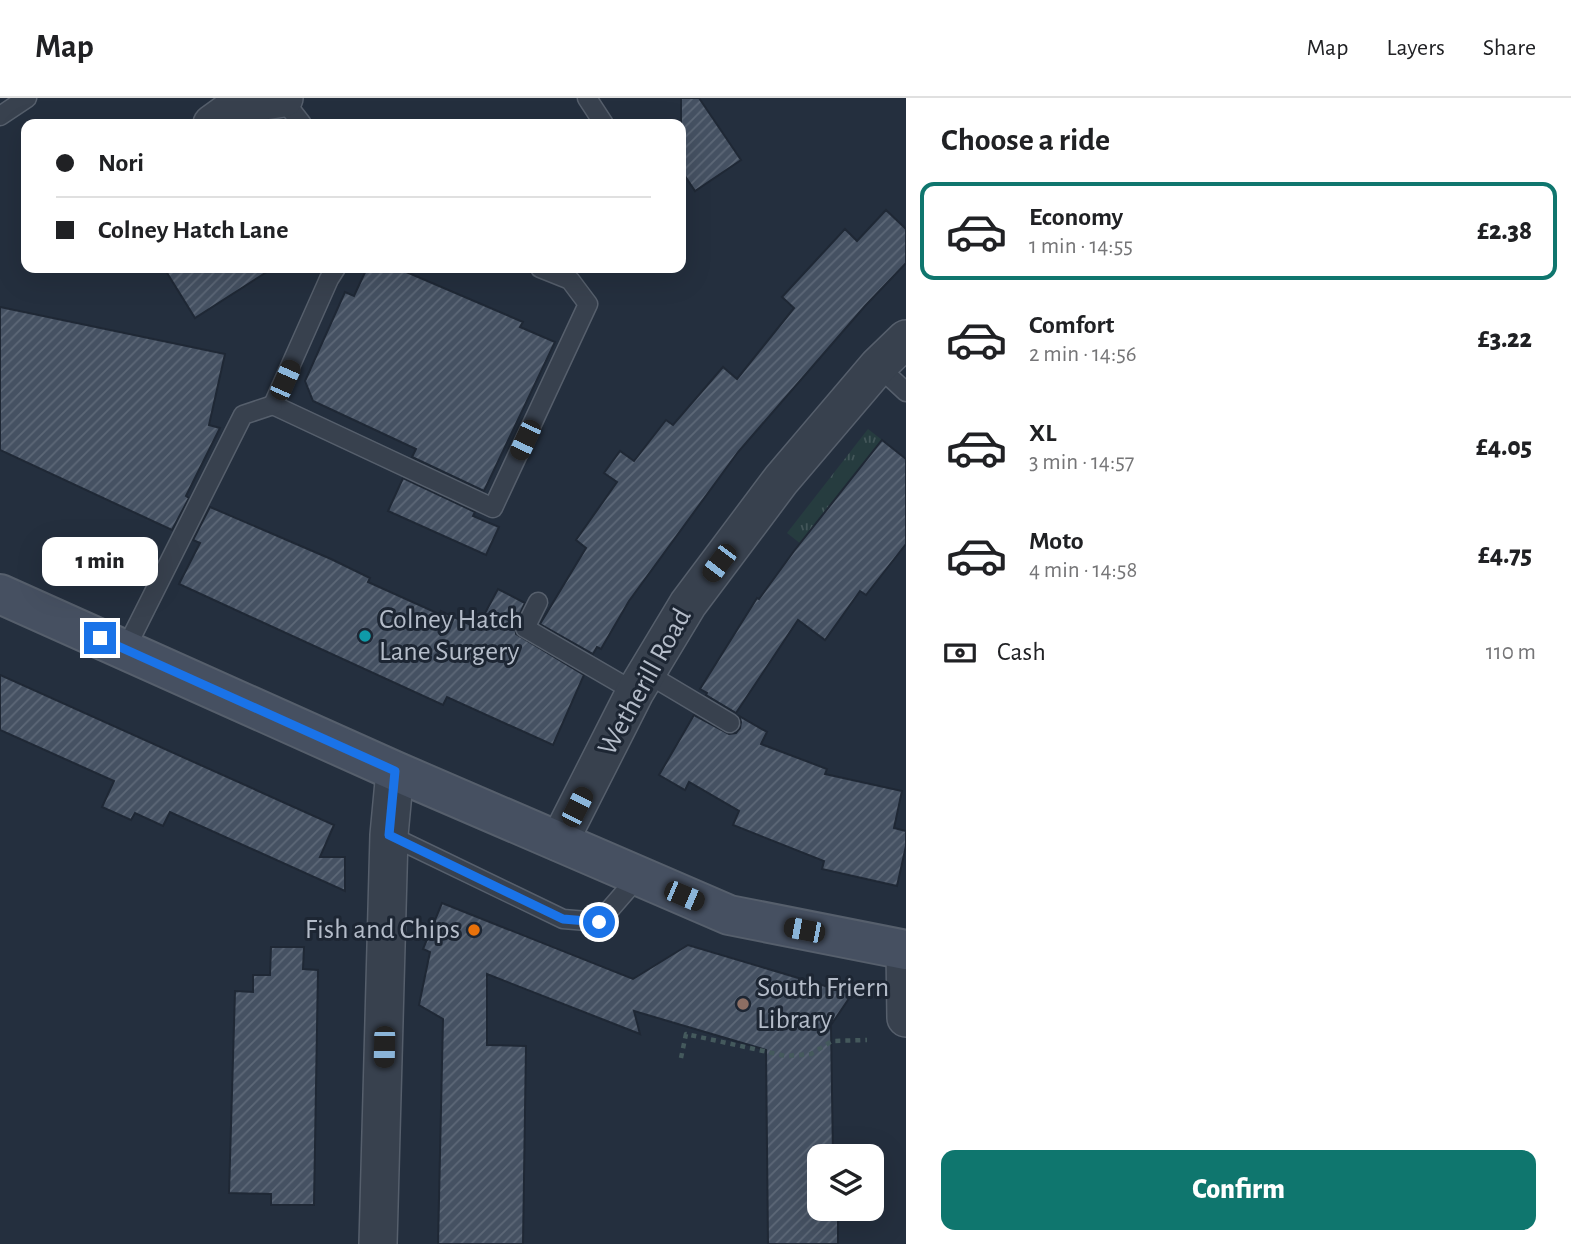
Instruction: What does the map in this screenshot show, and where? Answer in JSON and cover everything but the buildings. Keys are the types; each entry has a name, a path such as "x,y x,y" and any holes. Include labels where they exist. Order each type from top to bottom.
{"main road":[{"path":"0,594 395,771 729,915 905,950"}],"street":[{"path":"219,119 237,105 283,98"},
{"name":"Wetherill Road","path":"559,842 641,683 688,604 781,480 878,366 906,339"},
{"path":"378,1244 389,835 395,771"},
{"path":"905,950 906,1018"}],"lane":[{"path":"0,116 27,98"},
{"path":"283,98 298,119"},
{"path":"587,98 594,119"},
{"path":"273,405 333,273"},
{"path":"125,650 243,415 273,405 493,508 588,304 570,280 552,273"},
{"path":"878,366 906,393"},
{"path":"538,602 525,628 730,723"},
{"path":"389,835 563,919 599,922 639,877"}],"path":[{"path":"681,1058 686,1034 786,1056 811,1054 832,1041 867,1040"}],"green space":[{"path":"868,429 882,440 801,544 787,533"}],"place":[{"name":"Colney Hatch Lane Surgery","path":"365,636"},
{"name":"Fish and Chips","path":"474,930"},
{"name":"South Friern Library","path":"743,1004"}],"route":[{"path":"100,638 395,771 389,835 563,919 599,922"}]}
